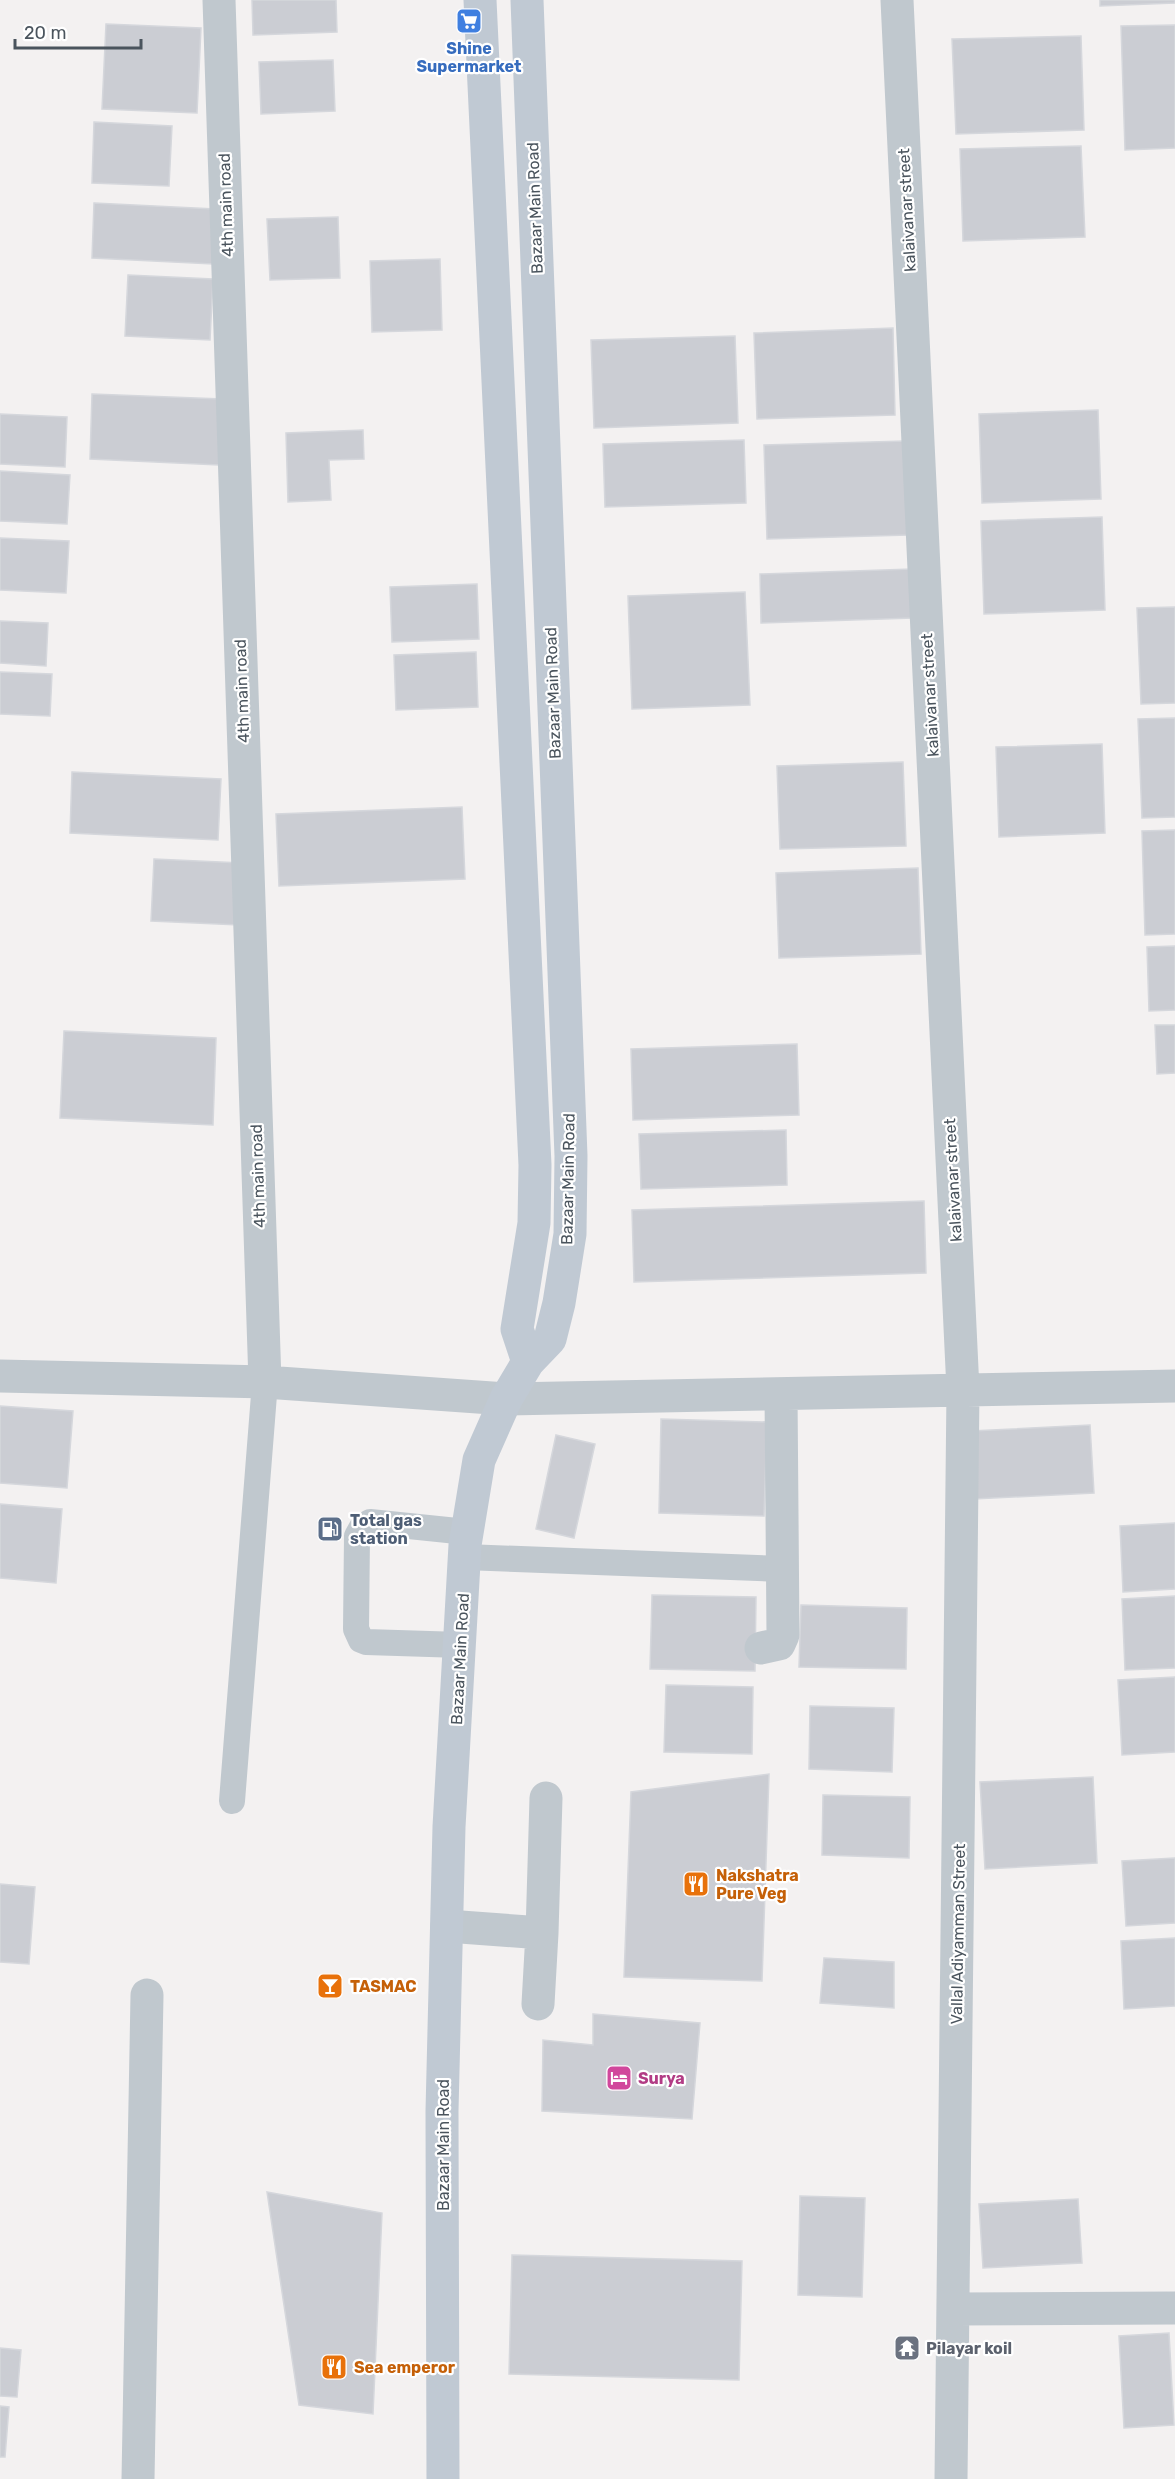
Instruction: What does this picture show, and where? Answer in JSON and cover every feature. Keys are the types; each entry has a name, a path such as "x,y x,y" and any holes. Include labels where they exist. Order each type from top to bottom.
{"main road":[{"path":"480,0 535,1166 534,1223 517,1329 528,1362"},
{"name":"Bazaar Main Road","path":"443,2479 442,2111 449,1827 466,1544 479,1460 506,1399 528,1362 550,1339 570,1234 571,1156 526,0"}],"street":[{"name":"4th main road","path":"219,0 265,1382"},
{"name":"kalaivanar street","path":"897,0 963,1390"},
{"path":"0,1376 265,1382 506,1399 1175,1386"},
{"name":"Vallal Adiyamman Street","path":"951,2479 963,1390"},
{"path":"761,1648 779,1644 783,1635 781,1394"},
{"path":"538,2004 546,1798"},
{"path":"447,1926 542,1933"},
{"path":"138,2479 147,1995"},
{"path":"954,2309 1175,2308"}],"lane":[{"path":"232,1801 265,1382"},
{"path":"461,1645 361,1640 356,1629 357,1536 362,1527 370,1522 466,1544 783,1569"}],"building":[{"path":"252,0 336,0 337,32 253,35"},
{"path":"1100,0 1175,0 1175,3 1100,6"},
{"path":"106,24 201,28 197,113 102,109"},
{"path":"1175,25 1175,148 1125,150 1121,26"},
{"path":"1081,36 1084,130 956,134 952,39"},
{"path":"333,60 335,111 261,114 259,62"},
{"path":"94,122 172,126 169,186 92,183"},
{"path":"1081,146 1085,237 963,241 960,149"},
{"path":"94,203 215,209 213,264 92,258"},
{"path":"338,217 340,278 270,280 267,219"},
{"path":"440,259 442,330 372,332 370,261"},
{"path":"128,275 213,279 210,340 125,336"},
{"path":"893,328 895,415 757,419 754,333"},
{"path":"735,336 738,423 594,428 591,340"},
{"path":"92,394 222,399 219,465 90,459"},
{"path":"1098,410 1101,499 982,503 979,414"},
{"path":"0,414 67,417 65,467 0,464"},
{"path":"363,430 364,459 329,460 331,500 288,502 286,433"},
{"path":"744,440 746,503 605,507 603,444"},
{"path":"905,441 908,535 767,539 764,445"},
{"path":"0,471 70,475 67,524 0,521"},
{"path":"1102,517 1105,610 984,614 981,521"},
{"path":"0,538 69,541 66,593 0,590"},
{"path":"912,569 913,618 761,623 760,574"},
{"path":"477,584 479,639 392,642 390,587"},
{"path":"745,592 750,705 632,709 628,596"},
{"path":"1175,607 1175,703 1141,704 1137,608"},
{"path":"0,621 48,623 46,666 0,663"},
{"path":"476,652 478,707 396,710 394,655"},
{"path":"0,672 52,674 50,716 0,714"},
{"path":"1175,718 1175,817 1142,818 1138,719"},
{"path":"1102,744 1105,833 999,837 996,747"},
{"path":"903,762 906,846 780,849 777,766"},
{"path":"72,772 221,779 218,840 70,833"},
{"path":"462,807 465,879 279,886 276,814"},
{"path":"1175,830 1175,934 1145,935 1142,831"},
{"path":"154,859 242,863 239,925 151,921"},
{"path":"918,868 921,954 779,958 776,873"},
{"path":"1175,946 1175,1010 1149,1011 1147,947"},
{"path":"1155,1025 1175,1025 1175,1073 1157,1074"},
{"path":"64,1031 216,1038 213,1125 60,1118"},
{"path":"797,1044 799,1115 633,1120 631,1049"},
{"path":"786,1130 787,1185 641,1189 639,1134"},
{"path":"924,1201 926,1273 634,1282 632,1210"},
{"path":"0,1406 73,1411 67,1488 0,1483"},
{"path":"661,1419 767,1422 764,1516 659,1513"},
{"path":"1090,1425 1094,1493 974,1499 971,1431"},
{"path":"556,1435 595,1444 574,1538 536,1529"},
{"path":"0,1504 62,1509 56,1583 0,1578"},
{"path":"1175,1523 1175,1589 1123,1592 1120,1526"},
{"path":"652,1595 756,1597 755,1671 650,1669"},
{"path":"1175,1596 1175,1668 1125,1670 1122,1599"},
{"path":"801,1605 907,1608 906,1669 799,1667"},
{"path":"1175,1677 1175,1752 1122,1755 1118,1680"},
{"path":"666,1685 753,1687 752,1754 664,1752"},
{"path":"810,1706 894,1708 892,1772 809,1769"},
{"name":"Nakshatra Pure Veg","path":"769,1774 762,1981 624,1977 631,1792"},
{"path":"1093,1777 1097,1863 985,1869 980,1782"},
{"path":"823,1795 910,1797 909,1858 822,1855"},
{"path":"1175,1858 1175,1923 1126,1926 1122,1861"},
{"path":"0,1884 35,1887 29,1964 0,1962"},
{"path":"1175,1938 1175,2006 1124,2009 1121,1941"},
{"path":"824,1958 894,1962 894,2008 820,2003"},
{"name":"Surya","path":"593,2014 700,2023 692,2119 542,2111 543,2040 593,2045"},
{"path":"267,2192 382,2213 373,2414 299,2405"},
{"path":"800,2196 865,2198 862,2297 798,2295"},
{"path":"1078,2199 1082,2263 983,2268 979,2204"},
{"path":"512,2255 742,2261 739,2380 509,2374"},
{"path":"1169,2333 1174,2425 1124,2428 1119,2336"},
{"path":"0,2348 21,2350 17,2397 0,2396"},
{"path":"0,2406 9,2407 5,2457 0,2457"}],"place":[{"name":"Shine Supermarket","path":"469,21"},
{"name":"Total gas station","path":"330,1529"},
{"name":"Nakshatra Pure Veg","path":"696,1884"},
{"name":"TASMAC","path":"330,1986"},
{"name":"Surya","path":"619,2078"},
{"name":"Pilayar koil","path":"907,2348"},
{"name":"Sea emperor","path":"334,2367"}]}
